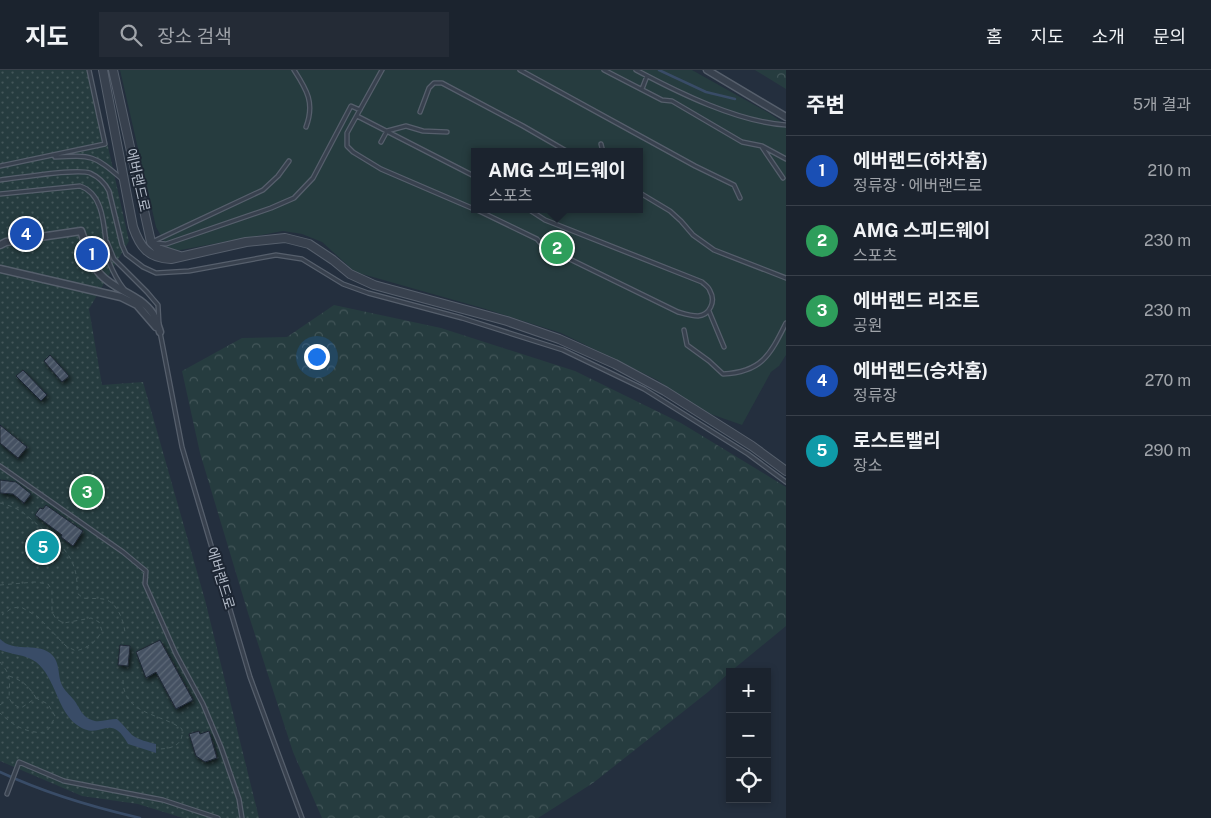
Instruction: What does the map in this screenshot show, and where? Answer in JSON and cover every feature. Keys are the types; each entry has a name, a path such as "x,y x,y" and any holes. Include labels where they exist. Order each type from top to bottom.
{"street":[{"name":"에버랜드로","path":"103,70 133,226 138,240 148,252 159,259 171,259 246,242 285,238 309,244 350,274 374,284 507,321 559,339 615,364 665,392 752,446 786,471"},
{"name":"에버랜드로","path":"113,70 151,242"},
{"path":"708,70 786,117"},
{"path":"0,245 6,242 81,231 91,258 100,274 114,286 142,302 153,314 160,332"},
{"path":"151,242 158,249 182,256"},
{"path":"0,269 121,297 137,305 160,332"}],"lane":[{"path":"0,166 105,144 89,70"},
{"path":"294,70 305,86 310,99 310,116 306,127"},
{"path":"382,70 346,138 347,146 352,152 406,180 471,207"},
{"path":"520,70 695,166 734,185 740,198"},
{"path":"604,70 662,100 672,101 742,142 762,146 786,159"},
{"path":"636,70 682,93 742,116 768,124 786,125"},
{"path":"642,89 648,76"},
{"path":"420,112 429,88 434,83 442,83 561,148"},
{"path":"151,242 166,244 271,208 294,198 313,178 351,106 360,110"},
{"path":"357,116 471,174"},
{"path":"381,142 387,131 406,126 423,131 447,132"},
{"path":"601,144 602,148"},
{"path":"762,146 784,178"},
{"path":"45,158 92,157 103,163 124,180"},
{"path":"151,242 262,190 278,176 289,161"},
{"path":"0,180 74,172 89,173 95,176 106,185 109,191 122,245 126,254 143,267 156,273 188,271 276,255 302,259 343,284 368,293 462,318 562,350 644,390 748,454 786,482"},
{"path":"0,194 80,186 85,188 96,197 109,260 115,278 137,305"},
{"path":"643,196 670,211 693,235 714,250 786,278"},
{"path":"483,213 537,239 543,246 678,312 691,316 700,316 708,310 713,299 710,289 702,282 545,220 534,213"},
{"name":"에버랜드로","path":"106,242 114,259 158,305 160,332 182,447 250,677 302,818"},
{"path":"708,310 724,347"},
{"path":"684,330 686,345 709,361 723,374 740,373 754,367 766,358 786,323"},
{"path":"0,466 123,552 146,571 145,584 176,654 203,704 221,747 239,799 242,818"},
{"path":"7,794 19,762 64,780 163,800 218,818"}],"path":[{"path":"0,503 15,507 26,514 67,551 74,564 78,580 77,593 83,598 104,599 115,606 124,623 125,633"},
{"path":"0,585 35,582 48,584 52,590 52,612 56,619 64,623 92,618 99,622 102,631 96,642 76,651 66,646 38,617 21,607 12,608 2,615"},
{"path":"0,662 8,672 5,694"},
{"path":"0,713 11,723 29,732 45,733 51,726 55,716 48,704 36,698 29,686 8,676"},
{"path":"123,680 126,698 144,712 175,723 182,729 179,744 172,748 158,749"},
{"path":"0,705 6,700 10,705 21,708 36,698"}],"green space":[{"path":"0,70 91,70 129,241 89,309 102,385 143,382 205,600 259,818 183,818 138,804 82,796 0,761"},
{"path":"120,70 692,70 769,113 786,125 786,355 779,366 771,372 742,425 702,411 657,380 561,333 482,308 355,272 322,242 302,234 283,231 170,252 156,227"},
{"path":"755,70 786,70 786,89"},
{"path":"334,305 441,328 575,371 681,423 786,487 786,626 735,668 726,668 726,676 708,692 593,783 538,818 322,818 293,752 248,613 200,453 182,371 242,338 287,337"}],"water":[{"path":"0,639 12,646 38,648 50,653 56,660 63,687 87,718 95,721 117,719 135,737 156,744 156,753 128,744 115,729 92,731 85,730 77,725 65,711 43,669 27,657 0,650"}],"building":[{"path":"50,355 69,376 62,382 44,361"},
{"path":"23,370 47,395 41,401 16,376"},
{"path":"0,425 27,447 18,458 0,443"},
{"path":"0,480 16,482 31,494 24,503 13,494 0,493"},
{"path":"46,505 83,531 73,546 61,537 62,535 35,515 40,508 43,509"},
{"path":"35,532 47,542 50,540 59,551 51,559 48,554 42,560 25,541"},
{"path":"160,640 193,700 176,709 156,672 146,678 136,652"},
{"path":"120,645 130,646 128,666 118,665"},
{"path":"199,731 200,734 209,731 217,758 205,762 196,756 189,734"}],"waterway":[{"path":"659,70 706,92 735,99"},
{"path":"0,772 69,799 140,818"}],"place":[{"name":"에버랜드(승차홈)","path":"26,234"},
{"name":"AMG 스피드웨이","path":"557,248"},
{"name":"에버랜드(하차홈)","path":"92,254"},
{"name":"에버랜드 리조트","path":"87,492"},
{"name":"로스트밸리","path":"43,547"}]}
